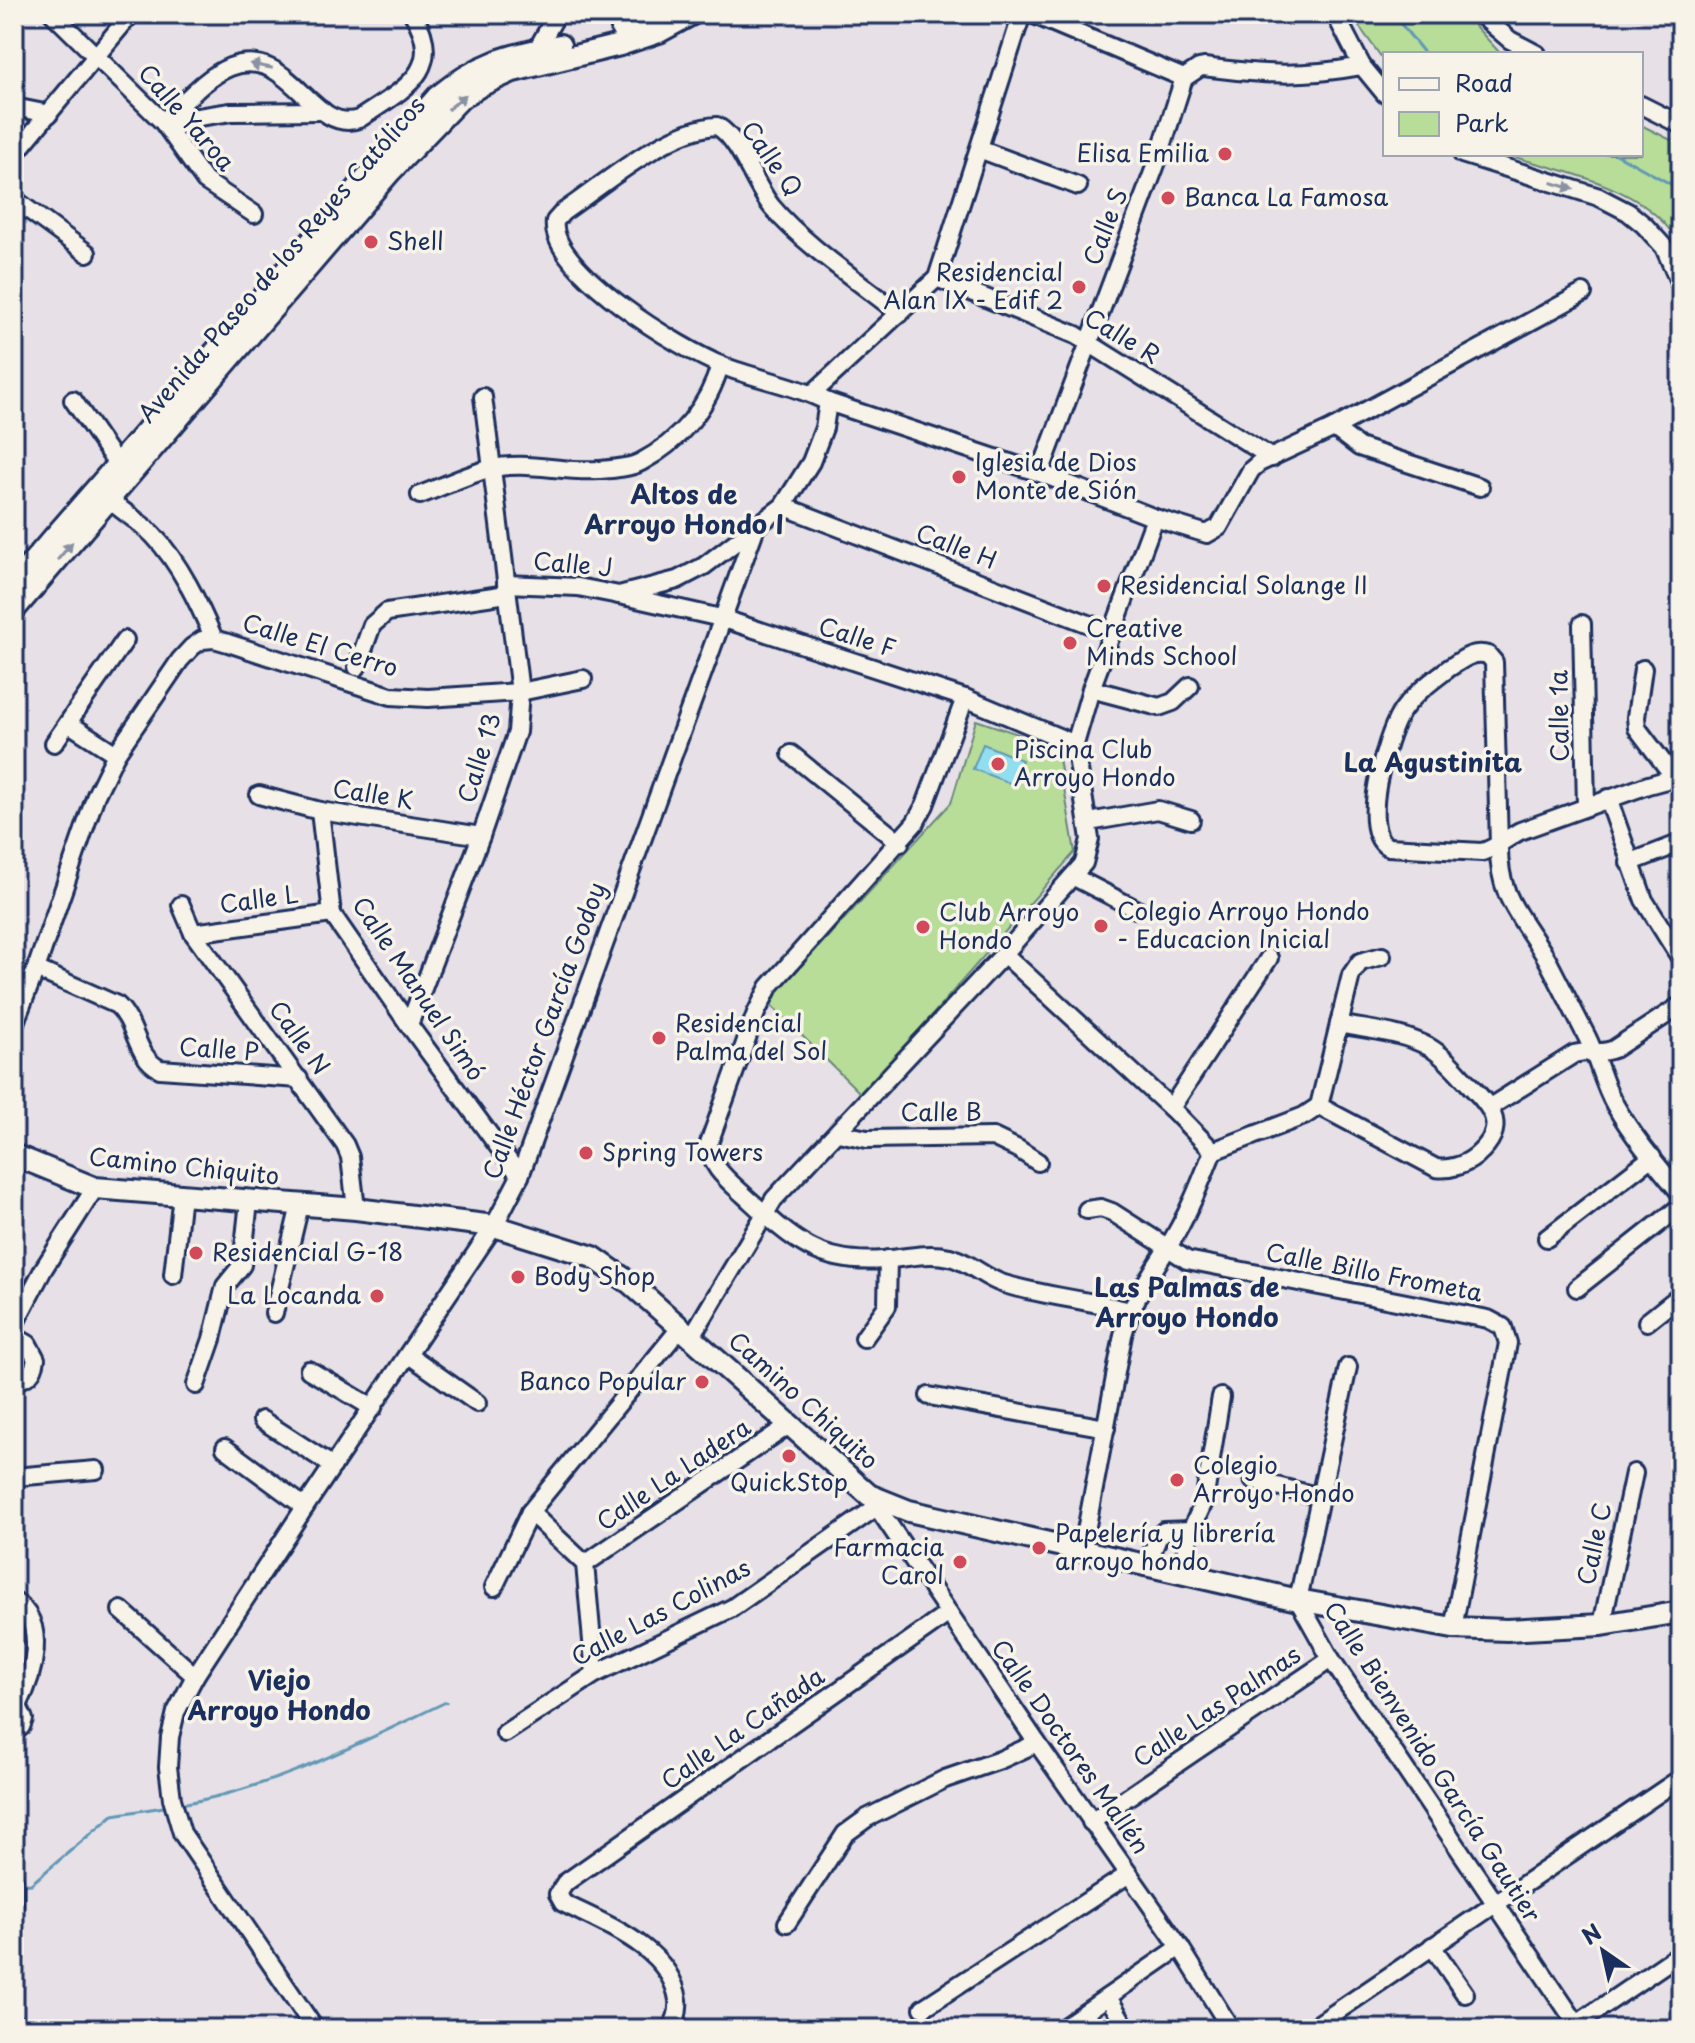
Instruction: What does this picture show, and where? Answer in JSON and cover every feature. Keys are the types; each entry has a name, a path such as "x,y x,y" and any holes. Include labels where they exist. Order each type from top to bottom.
{"main road":[{"name":"Avenida Paseo de los Reyes Católicos","path":"540,56 633,27 663,14"},
{"name":"Avenida Paseo de los Reyes Católicos","path":"14,610 108,499 142,448 437,97 464,75 492,62 620,45 659,32 692,14"},
{"name":"Avenida Paseo de los Reyes Católicos","path":"14,583 117,464 142,448"},
{"name":"Camino Chiquito","path":"14,1155 95,1188 356,1209 494,1226 593,1257 630,1283 686,1331 873,1500 909,1511 1298,1600 1453,1628 1507,1630 1602,1625 1681,1612"}],"street":[{"name":"Calle Yaroa","path":"53,14 163,122 205,181 254,214"},
{"path":"14,155 131,14"},
{"path":"163,122 218,73 241,64 254,63 280,72 323,111 339,121 349,123 359,119 412,81 425,62 427,47 424,34 413,14"},
{"path":"540,56 557,14"},
{"path":"812,394 937,278 1022,14"},
{"path":"1032,14 1184,78 1204,67 1293,75 1362,66"},
{"path":"1335,14 1362,66 1383,92"},
{"path":"1480,14 1510,40 1533,52"},
{"name":"Calle S","path":"1040,473 1158,159 1184,78"},
{"path":"1643,106 1681,125"},
{"path":"14,107 49,114"},
{"path":"163,122 231,112 323,111"},
{"name":"Calle Q","path":"720,365 629,312 573,263 559,245 554,227 563,212 670,140 702,127 717,126 731,137 753,181 773,208 795,230 900,314"},
{"path":"979,149 1078,186"},
{"path":"1468,156 1599,197 1628,212 1664,247 1681,286"},
{"path":"14,199 87,253"},
{"name":"Calle R","path":"937,278 998,301 1088,342 1272,458"},
{"path":"420,495 490,469 551,467 597,471 639,464 674,440 699,412 716,380 720,365 1040,473 1155,518 1207,534 1219,527 1251,470 1259,463 1334,428 1583,293"},
{"name":"Calle 13","path":"409,1025 517,732 520,692 483,397"},
{"path":"73,400 117,464"},
{"name":"Calle J","path":"357,667 372,625 387,612 506,589 578,587 619,595 677,580 704,566 783,506 811,462 824,428 828,402"},
{"path":"1334,428 1359,447 1480,487"},
{"path":"108,499 153,535 194,598 214,639"},
{"name":"Calle H","path":"783,506 1112,633"},
{"path":"494,1587 530,1512 686,1331 764,1213 1084,863 1090,839 1089,822 1075,744 1091,689 1155,518"},
{"name":"Calle Héctor García Godoy","path":"315,2029 182,1833 172,1799 168,1767 176,1712 195,1676 305,1507 494,1226 520,1176 757,524"},
{"name":"Calle F","path":"619,595 721,618 965,698 1075,744"},
{"name":"Calle 1a","path":"1582,624 1586,806"},
{"name":"Calle El Cerro","path":"14,1025 96,795 116,754 180,660 202,640 214,639 391,696 428,698 520,692 583,679"},
{"path":"54,743 125,640"},
{"path":"1643,669 1637,728 1678,776 1520,831 1499,845 1482,852 1397,849 1382,843 1375,827 1380,764 1389,735 1401,712 1418,693 1466,657 1483,653 1494,662 1499,845 1501,882 1510,903 1546,958 1595,1054 1616,1106 1681,1194"},
{"path":"1091,689 1159,707 1173,702 1190,686"},
{"path":"965,698 925,805 900,843 780,973 756,1013 709,1143 709,1152 721,1174 813,1251 844,1259 943,1255 960,1260 1007,1285 1129,1311"},
{"path":"68,723 116,754"},
{"path":"791,754 900,843"},
{"name":"Calle K","path":"259,795 320,811 481,836"},
{"path":"1608,798 1629,863 1651,914 1681,959"},
{"path":"1089,822 1158,810 1191,820"},
{"name":"Calle Manuel Simó","path":"320,811 332,914 520,1176"},
{"path":"1629,863 1681,843"},
{"path":"1074,877 1136,909"},
{"name":"Calle N","path":"181,905 193,933 345,1145 350,1157 356,1209"},
{"name":"Calle L","path":"193,933 332,914"},
{"path":"1004,954 1171,1108 1213,1151"},
{"path":"1082,1552 1129,1311 1141,1286 1168,1248 1196,1197 1213,1151 1304,1116 1319,1106 1353,970 1364,960 1382,956"},
{"path":"1171,1108 1269,958"},
{"name":"Calle P","path":"36,969 117,1005 127,1015 145,1057 160,1069 299,1079"},
{"path":"1490,1107 1574,1054 1595,1054 1614,1049 1681,1005"},
{"path":"1319,1106 1428,1165 1444,1169 1460,1166 1472,1159 1490,1140 1494,1120 1490,1107 1444,1057 1427,1046 1339,1024"},
{"name":"Calle B","path":"838,1133 867,1139 993,1137 1038,1162"},
{"path":"1547,1238 1652,1157"},
{"path":"14,1325 44,1268 95,1188"},
{"path":"173,1275 182,1194"},
{"path":"196,1385 212,1339 225,1286 242,1265 249,1201"},
{"path":"274,1313 300,1205"},
{"path":"1577,1288 1681,1206"},
{"name":"Calle Billo Frometa","path":"1087,1210 1101,1208 1112,1212 1187,1260 1488,1319 1503,1327 1508,1343 1453,1628"},
{"path":"864,1338 888,1303 888,1259"},
{"path":"1647,1322 1681,1295"},
{"path":"14,1336 28,1344 36,1359 32,1373 24,1379 14,1380"},
{"path":"409,1355 477,1403"},
{"path":"1298,1600 1348,1367"},
{"path":"309,1370 373,1408"},
{"path":"929,1396 1106,1428"},
{"path":"1180,1574 1191,1530 1204,1502 1221,1397"},
{"path":"262,1420 333,1466"},
{"name":"Calle La Ladera","path":"585,1564 789,1425"},
{"path":"225,1448 305,1507"},
{"path":"14,1477 96,1470"},
{"name":"Calle C","path":"1602,1625 1634,1473"},
{"path":"1253,1480 1320,1497"},
{"name":"Calle Doctores Mallén","path":"873,1500 1091,1822 1180,1947 1231,2029"},
{"name":"Calle Las Colinas","path":"505,1733 595,1674 732,1608 873,1500"},
{"path":"901,1542 909,1511"},
{"path":"530,1512 585,1564 595,1674"},
{"path":"1146,1567 1164,1531 1191,1530"},
{"name":"Calle Bienvenido García Gautier","path":"1298,1600 1331,1659 1576,2027"},
{"path":"14,1601 28,1614 34,1629 32,1667 16,1706 23,1714 23,1723 14,1731"},
{"path":"121,1610 195,1676"},
{"name":"Calle La Cañada","path":"670,2029 679,2008 676,1989 669,1974 624,1933 563,1903 558,1894 565,1883 949,1613"},
{"name":"Calle Las Palmas","path":"1091,1822 1331,1659"},
{"path":"787,1923 845,1834 867,1818 945,1779 1037,1743"},
{"path":"1311,2029 1681,1778"},
{"path":"923,2008 1129,1874"},
{"path":"14,1880 14,1900"},
{"path":"1432,1946 1465,1994"},
{"path":"1061,2029 1180,1947"},
{"path":"1576,2027 1681,1953"},
{"path":"1108,1997 1127,2029"},
{"path":"14,2022 19,2029"}],"green space":[{"path":"1350,14 1464,14 1499,52 1383,52 1383,59"},
{"path":"1643,126 1681,145 1681,248 1667,227 1649,210 1604,184 1511,156 1643,156"},
{"name":"Club Arroyo Hondo","path":"976,720 1057,747 1075,852 862,1095 768,1002 951,803"}],"water":[{"name":"Piscina Club Arroyo Hondo","path":"983,744 1022,760 1012,784 973,769"}],"waterway":[{"path":"1393,14 1423,52"},
{"path":"1620,156 1676,187 1681,195"},
{"path":"181,1804 216,1797 283,1776 446,1702"},
{"path":"19,1885 31,1884 113,1815 170,1806"}],"place":[{"name":"Elisa Emilia","path":"1225,154"},
{"name":"Banca La Famosa","path":"1168,198"},
{"name":"Shell","path":"371,242"},
{"name":"Residencial Alan IX - Edif 2","path":"1079,287"},
{"name":"Iglesia de Dios Monte de Sión","path":"959,477"},
{"name":"Residencial Solange II","path":"1104,586"},
{"name":"Creative Minds School","path":"1070,643"},
{"name":"Piscina Club Arroyo Hondo","path":"998,764"},
{"name":"Colegio Arroyo Hondo - Educacion Inicial","path":"1101,926"},
{"name":"Club Arroyo Hondo","path":"923,927"},
{"name":"Residencial Palma del Sol","path":"659,1038"},
{"name":"Spring Towers","path":"586,1153"},
{"name":"Residencial G-18","path":"196,1253"},
{"name":"Body Shop","path":"518,1277"},
{"name":"La Locanda","path":"377,1296"},
{"name":"Banco Popular","path":"702,1382"},
{"name":"QuickStop","path":"789,1456"},
{"name":"Colegio Arroyo Hondo","path":"1177,1480"},
{"name":"Papelería y librería arroyo hondo","path":"1039,1548"},
{"name":"Farmacia Carol","path":"960,1562"}],"district":[{"name":"Altos de Arroyo Hondo I","path":"684,510"},
{"name":"La Agustinita","path":"1433,763"},
{"name":"Las Palmas de Arroyo Hondo","path":"1187,1303"},
{"name":"Viejo Arroyo Hondo","path":"279,1696"}]}
